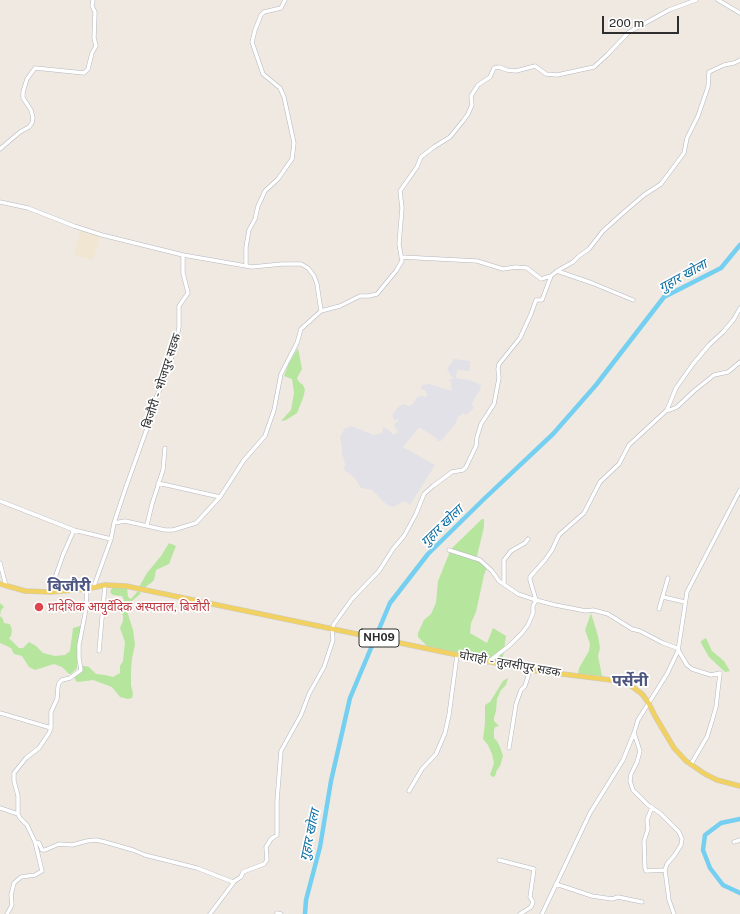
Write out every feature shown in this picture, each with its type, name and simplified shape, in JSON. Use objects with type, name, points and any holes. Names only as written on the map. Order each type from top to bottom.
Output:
[{"type":"main road","name":"NH09","points":[[0,584],[25,591],[50,592],[86,589],[94,586],[105,585],[126,586],[332,629]]},
{"type":"main road","name":"घोराही - तुलसीपुर सडक","points":[[332,629],[530,670],[619,680],[630,685],[642,694],[674,748],[691,764],[705,774],[718,780],[740,786]]},
{"type":"street","points":[[0,149],[20,132],[29,127],[32,123],[33,118],[31,110],[23,98],[23,92],[27,79],[35,68],[84,73],[88,69],[92,53],[96,46],[94,38],[93,0]]},
{"type":"street","points":[[246,266],[246,248],[249,230],[255,219],[258,206],[265,191],[278,179],[292,159],[294,143],[284,97],[280,88],[263,74],[252,42],[261,15],[264,12],[282,8],[285,0]]},
{"type":"street","points":[[114,523],[125,521],[165,530],[173,530],[196,523],[220,497],[244,460],[264,436],[274,410],[281,374],[297,343],[301,329],[321,311],[340,306],[360,296],[377,294],[396,271],[402,261],[399,244],[402,208],[400,191],[417,167],[421,158],[434,147],[450,137],[463,121],[472,105],[471,96],[478,85],[490,77],[494,68],[499,67],[516,71],[535,66],[546,74],[557,75],[594,67],[629,32],[669,10],[696,0]]},
{"type":"street","points":[[718,0],[740,13]]},
{"type":"street","points":[[402,256],[478,261],[503,269],[516,267],[527,268],[541,279],[551,276],[573,262],[589,249],[603,231],[623,213],[644,195],[662,184],[684,153],[687,138],[698,116],[708,86],[709,72],[740,60]]},
{"type":"street","points":[[0,202],[28,208],[102,235],[183,255],[252,267],[301,264],[308,268],[314,276],[317,284],[321,311]]},
{"type":"street","name":"बिजौरी - भोजपुर सडक","points":[[94,586],[111,540],[114,523],[150,420],[155,400],[163,383],[180,327],[179,306],[188,293],[183,273],[183,255]]},
{"type":"street","points":[[557,271],[634,300]]},
{"type":"street","points":[[210,914],[234,882],[242,877],[243,872],[261,866],[266,861],[266,847],[271,839],[277,835],[277,801],[281,751],[302,715],[309,694],[324,667],[333,640],[332,629],[352,599],[379,571],[404,536],[416,514],[424,494],[452,472],[463,470],[466,467],[476,446],[481,424],[494,404],[499,378],[499,364],[520,338],[536,300],[542,300],[551,276]]},
{"type":"street","points":[[488,662],[510,645],[528,625],[536,600],[530,577],[552,550],[559,535],[584,513],[600,482],[619,464],[629,445],[667,410],[676,388],[693,364],[734,319],[740,308]]},
{"type":"street","points":[[667,410],[677,407],[714,375],[728,372],[740,362]]},
{"type":"street","points":[[147,525],[163,470],[165,448]]},
{"type":"street","points":[[158,483],[220,497]]},
{"type":"street","points":[[542,914],[590,813],[623,760],[638,720],[667,674],[678,651],[687,592],[740,490]]},
{"type":"street","points":[[0,501],[74,530],[111,540]]},
{"type":"street","points":[[50,592],[63,555],[74,530]]},
{"type":"street","points":[[504,584],[504,560],[511,551],[525,543],[528,538]]},
{"type":"street","points":[[449,550],[480,560],[492,571],[499,581],[518,594],[536,600],[586,611],[593,610],[608,614],[632,629],[652,637],[663,644],[675,647],[682,654],[686,665],[711,675],[720,673],[716,708],[707,737],[691,764]]},
{"type":"street","points":[[0,563],[6,586]]},
{"type":"street","points":[[659,609],[668,578]]},
{"type":"street","points":[[99,651],[105,585]]},
{"type":"street","points":[[7,914],[12,905],[11,895],[14,883],[21,877],[35,875],[42,871],[35,842],[27,825],[18,814],[18,796],[14,781],[14,773],[26,758],[39,748],[51,728],[50,717],[57,699],[59,683],[62,680],[70,678],[80,670],[79,645],[86,609],[86,589]]},
{"type":"street","points":[[663,597],[685,602]]},
{"type":"street","points":[[409,791],[422,768],[436,754],[445,733],[457,655]]},
{"type":"street","points":[[508,748],[516,704],[521,690],[525,686],[530,670]]},
{"type":"street","points":[[0,713],[51,728]]},
{"type":"street","points":[[634,733],[640,751],[637,762],[631,774],[631,785],[636,794],[679,832],[682,839],[665,870],[669,900],[674,914]]},
{"type":"street","points":[[0,808],[18,814]]},
{"type":"street","points":[[652,808],[647,820],[648,829],[644,841],[644,868],[646,871],[665,870]]},
{"type":"street","points":[[35,842],[39,843],[42,850],[45,850],[59,844],[72,845],[96,840],[197,868],[234,882]]},
{"type":"street","points":[[734,842],[740,840]]},
{"type":"street","points":[[499,860],[534,869],[530,897],[533,902],[531,906],[520,914]]},
{"type":"street","points":[[556,884],[592,896],[612,899],[618,897],[642,902]]},
{"type":"shaded area","points":[[81,230],[100,236],[93,260],[74,255]]},
{"type":"shaded area","points":[[454,359],[470,361],[470,371],[457,370],[456,378],[470,380],[481,385],[480,390],[472,404],[474,408],[466,415],[463,413],[461,416],[459,415],[455,424],[441,441],[438,441],[435,437],[418,428],[403,447],[435,465],[410,505],[405,501],[393,507],[387,505],[372,490],[361,488],[355,478],[344,470],[345,464],[340,437],[345,428],[352,426],[373,435],[382,433],[383,428],[386,428],[394,435],[398,432],[394,424],[398,421],[398,418],[394,420],[392,415],[397,408],[404,404],[409,406],[413,404],[416,398],[420,396],[427,397],[425,390],[421,389],[422,385],[429,384],[452,391],[449,380],[454,378],[447,369]]},
{"type":"green space","points":[[298,348],[302,369],[297,378],[305,390],[297,413],[286,420],[281,421],[291,410],[294,393],[292,379],[284,376],[289,363]]},
{"type":"green space","points":[[482,519],[484,519],[484,527],[477,556],[478,559],[488,565],[484,575],[476,612],[471,623],[470,633],[487,643],[493,628],[506,636],[502,663],[427,646],[418,637],[418,633],[424,620],[431,614],[436,603],[438,581],[451,549]]},
{"type":"green space","points":[[169,543],[176,546],[169,564],[156,570],[154,580],[151,583],[144,588],[139,587],[147,573],[161,556]]},
{"type":"green space","points":[[112,588],[127,588],[128,597],[131,599],[138,591],[141,593],[130,603],[127,611],[133,630],[135,645],[131,671],[131,685],[133,694],[132,698],[128,699],[120,697],[112,687],[93,680],[78,682],[74,677],[81,672],[83,666],[89,667],[96,674],[113,677],[120,673],[125,642],[120,628],[123,621],[123,615],[118,611],[124,600],[122,596],[113,595],[110,592]]},
{"type":"green space","points":[[0,603],[4,607],[1,610],[0,616]]},
{"type":"green space","points":[[591,613],[598,636],[600,648],[598,656],[602,676],[578,674],[579,668],[589,651],[590,644],[585,630]]},
{"type":"green space","points":[[0,616],[4,623],[10,624],[12,630],[9,638],[19,648],[23,648],[29,642],[43,653],[55,656],[65,655],[70,651],[73,628],[80,626],[77,668],[69,674],[62,667],[54,664],[35,670],[29,667],[22,656],[14,654],[11,648],[0,643]]},
{"type":"green space","points":[[706,638],[712,651],[724,661],[730,671],[725,672],[709,657],[701,643],[701,641]]},
{"type":"green space","points":[[508,678],[506,685],[501,690],[497,699],[494,718],[494,721],[499,726],[495,727],[494,738],[500,747],[503,756],[500,766],[493,777],[490,775],[494,763],[492,754],[488,745],[483,739],[485,705],[490,702],[503,681]]},
{"type":"waterway","name":"गुहार खोला","points":[[305,914],[306,900],[320,847],[331,781],[350,698],[390,603],[428,554],[553,434],[596,385],[664,297],[721,268],[740,245]]},
{"type":"waterway","points":[[740,819],[721,823],[705,835],[703,850],[710,868],[723,885],[740,893]]},
{"type":"place","name":"प्रादेशिक आयुर्वेदिक अस्पताल, बिजौरी","points":[[39,607]]},
{"type":"district","name":"बिजौरी","points":[[69,586]]},
{"type":"district","name":"पर्सेनी","points":[[630,681]]}]
